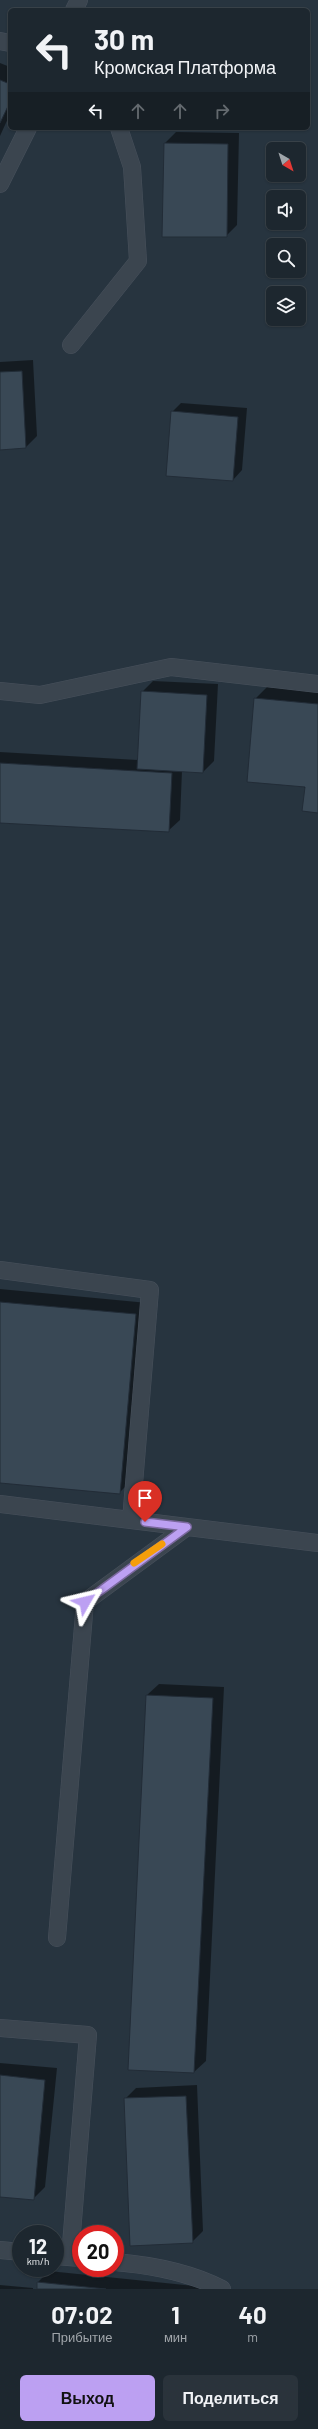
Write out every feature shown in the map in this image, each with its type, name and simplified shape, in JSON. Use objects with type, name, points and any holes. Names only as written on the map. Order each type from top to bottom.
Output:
[{"type":"lane","points":[[0,184],[27,130]]},
{"type":"lane","points":[[71,345],[138,261],[132,167],[120,130]]},
{"type":"lane","points":[[0,691],[40,695],[171,667],[318,684]]},
{"type":"lane","points":[[0,1270],[150,1290],[131,1520]]},
{"type":"lane","points":[[0,1504],[318,1543]]},
{"type":"lane","points":[[56,1938],[85,1602],[187,1527]]},
{"type":"lane","points":[[0,2028],[88,2034],[69,2257]]},
{"type":"lane","points":[[0,2250],[12,2251]]},
{"type":"lane","points":[[124,2263],[145,2264],[196,2278],[222,2289]]},
{"type":"building","points":[[0,80],[8,83],[8,106],[0,123]]},
{"type":"building","points":[[164,143],[228,144],[227,237],[162,237]]},
{"type":"building","points":[[22,371],[26,448],[0,450],[0,372]]},
{"type":"building","points":[[171,411],[238,417],[233,481],[166,476]]},
{"type":"building","points":[[141,691],[207,695],[203,773],[137,769]]},
{"type":"building","points":[[254,698],[318,704],[318,813],[302,811],[305,787],[247,782]]},
{"type":"building","points":[[0,763],[172,773],[169,832],[0,823]]},
{"type":"building","points":[[0,1302],[136,1314],[120,1494],[0,1483]]},
{"type":"building","points":[[146,1695],[213,1698],[194,2073],[128,2070]]},
{"type":"building","points":[[0,2075],[45,2080],[34,2200],[0,2197]]},
{"type":"building","points":[[186,2096],[193,2243],[130,2246],[124,2098]]},
{"type":"building","points":[[37,2282],[106,2289],[37,2289]]},
{"type":"slow traffic","points":[[134,1563],[162,1544]]},
{"type":"route","points":[[85,1602],[138,1561],[187,1527],[145,1522]]}]
